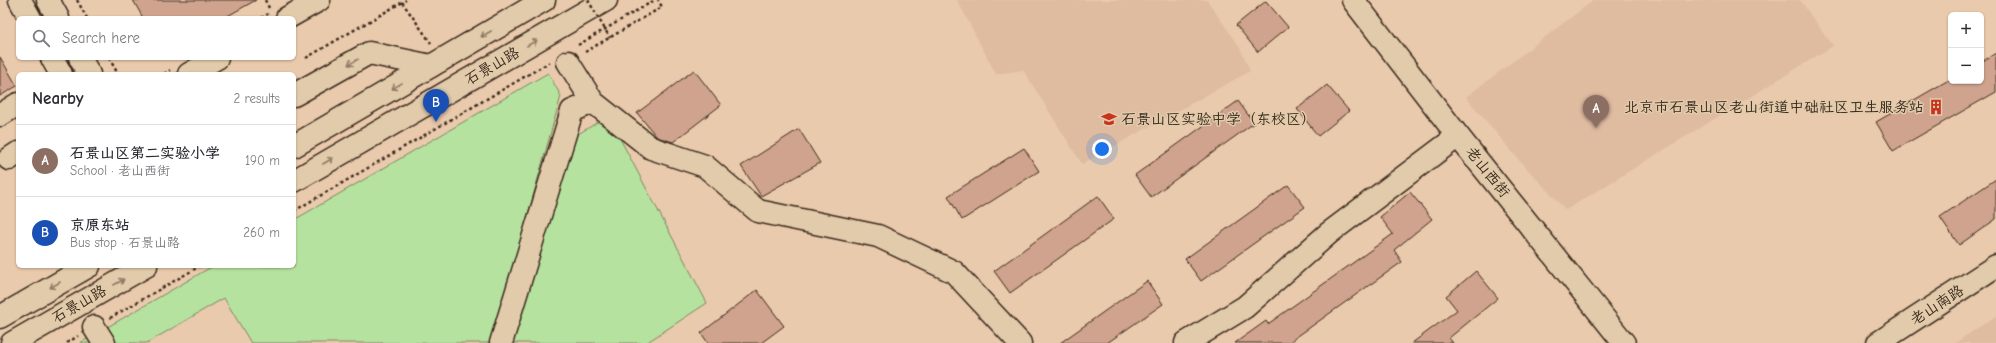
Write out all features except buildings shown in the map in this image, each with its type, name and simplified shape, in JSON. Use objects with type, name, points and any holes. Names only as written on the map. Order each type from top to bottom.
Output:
[{"type":"main road","points":[[20,0],[29,16]]},
{"type":"main road","points":[[48,0],[57,16]]},
{"type":"main road","points":[[291,16],[319,0]]},
{"type":"main road","name":"石景山路","points":[[296,145],[544,0]]},
{"type":"main road","name":"石景山路","points":[[296,179],[606,0]]},
{"type":"main road","name":"老山西街","points":[[1353,0],[1458,136],[1624,343]]},
{"type":"main road","points":[[296,94],[369,53],[431,66]]},
{"type":"main road","points":[[566,56],[592,102],[651,148],[705,166],[758,211],[878,236],[954,272],[1020,343]]},
{"type":"main road","points":[[53,60],[59,72]]},
{"type":"main road","points":[[81,60],[88,72]]},
{"type":"main road","points":[[192,72],[214,60]]},
{"type":"main road","points":[[501,343],[572,111],[592,102]]},
{"type":"main road","points":[[1186,343],[1245,307],[1329,233],[1458,136]]},
{"type":"main road","name":"老山南路","points":[[1878,343],[1996,266]]},
{"type":"main road","name":"石景山路","points":[[0,317],[86,268]]},
{"type":"main road","name":"石景山路","points":[[12,343],[143,268]]},
{"type":"path","points":[[77,0],[86,16]]},
{"type":"path","points":[[265,0],[272,12],[265,16]]},
{"type":"path","points":[[306,58],[406,0]]},
{"type":"path","points":[[588,0],[610,38]]},
{"type":"path","points":[[296,210],[566,56],[655,0]]},
{"type":"path","points":[[566,56],[610,38],[662,7],[658,0]]},
{"type":"path","points":[[110,60],[117,72]]},
{"type":"path","points":[[67,343],[99,335],[197,268]]},
{"type":"shaded area","name":"石景山区实验中学（东校区）","points":[[957,0],[1207,0],[1240,48],[1250,71],[1082,164],[1023,70],[996,74]]},
{"type":"shaded area","points":[[1594,0],[1800,0],[1833,46],[1566,210],[1518,159],[1466,97]]},
{"type":"shaded area","points":[[1996,316],[1996,343],[1955,343]]},
{"type":"green space","points":[[548,73],[561,96],[492,343],[251,343],[224,298],[147,343],[80,343],[210,268],[296,268],[296,219]]},
{"type":"green space","points":[[608,116],[707,303],[646,343],[508,343],[565,142]]},
{"type":"place","name":"北京市石景山区老山街道中础社区卫生服务站","points":[[1936,107]]},
{"type":"place","name":"石景山区实验中学（东校区）","points":[[1109,119]]},
{"type":"place","name":"京原东站","points":[[436,122]]},
{"type":"place","name":"石景山区第二实验小学","points":[[1596,128]]}]
